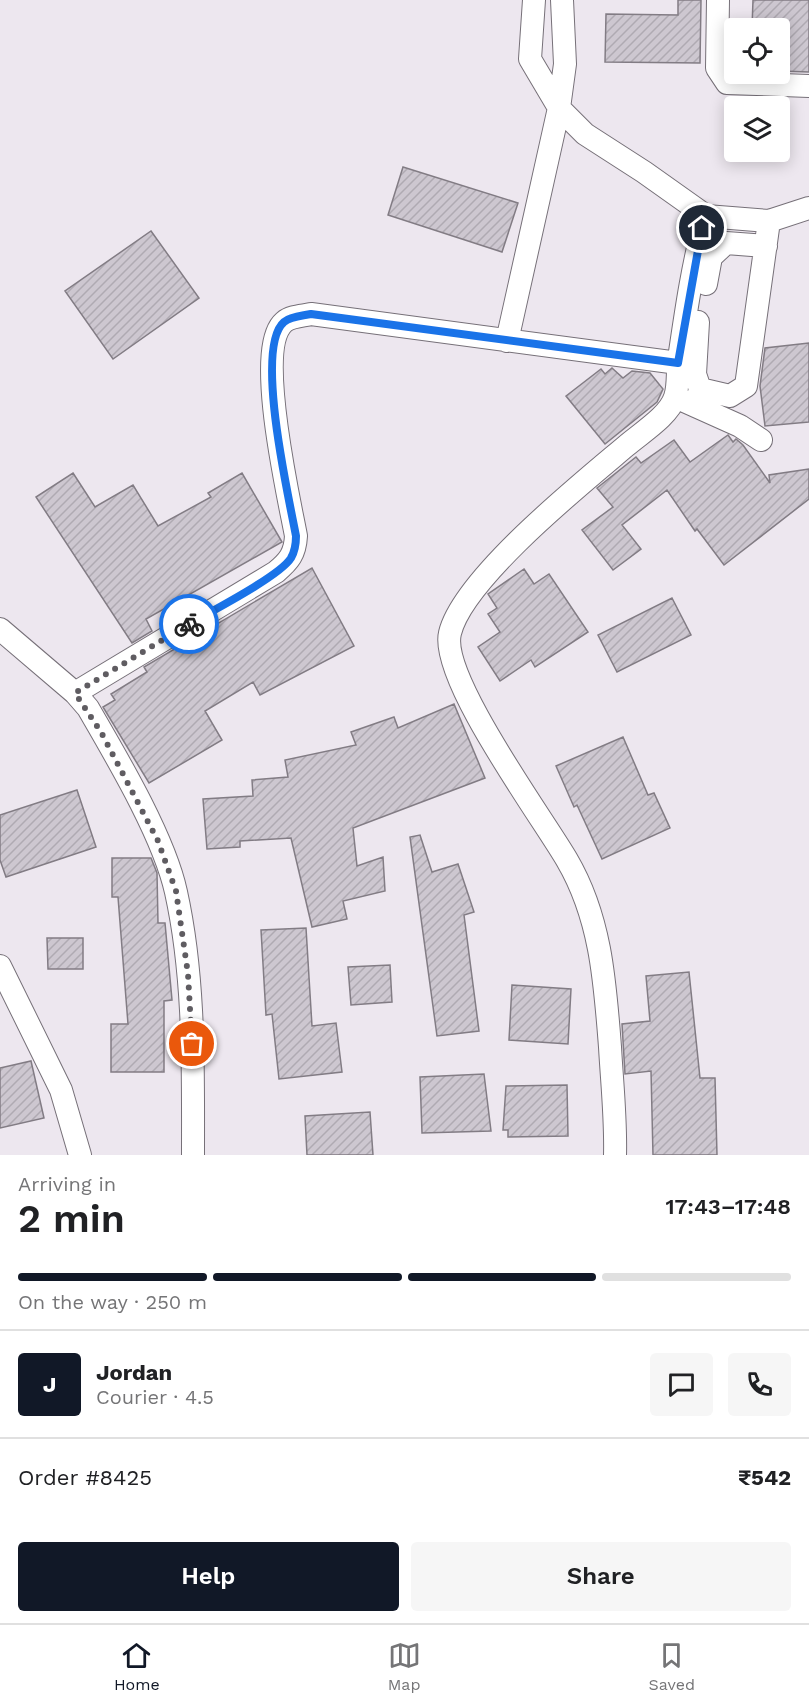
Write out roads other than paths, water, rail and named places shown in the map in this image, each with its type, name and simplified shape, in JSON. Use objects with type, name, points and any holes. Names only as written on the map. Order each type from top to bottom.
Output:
[{"type":"street","points":[[534,0],[530,59],[559,108],[585,135],[644,172],[706,216],[770,221],[809,208]]},
{"type":"street","points":[[507,341],[559,108],[565,64],[562,0]]},
{"type":"street","points":[[718,0],[717,69],[727,83],[809,86]]},
{"type":"street","points":[[706,216],[678,363],[690,397],[761,440]]},
{"type":"street","points":[[615,1155],[616,1120],[607,988],[593,915],[568,860],[528,802],[470,701],[450,654],[450,634],[460,607],[484,576],[588,478],[664,412],[690,397],[730,396],[746,386],[770,221]]},
{"type":"street","points":[[690,397],[699,306],[711,257],[726,243],[766,246]]},
{"type":"street","points":[[75,693],[256,584],[290,560],[296,548],[296,536],[277,447],[273,397],[277,331],[284,322],[311,314],[678,363]]},
{"type":"street","points":[[0,629],[75,693],[101,732],[158,841],[176,891],[188,974],[193,1155]]},
{"type":"street","points":[[0,966],[61,1090],[80,1155]]}]
